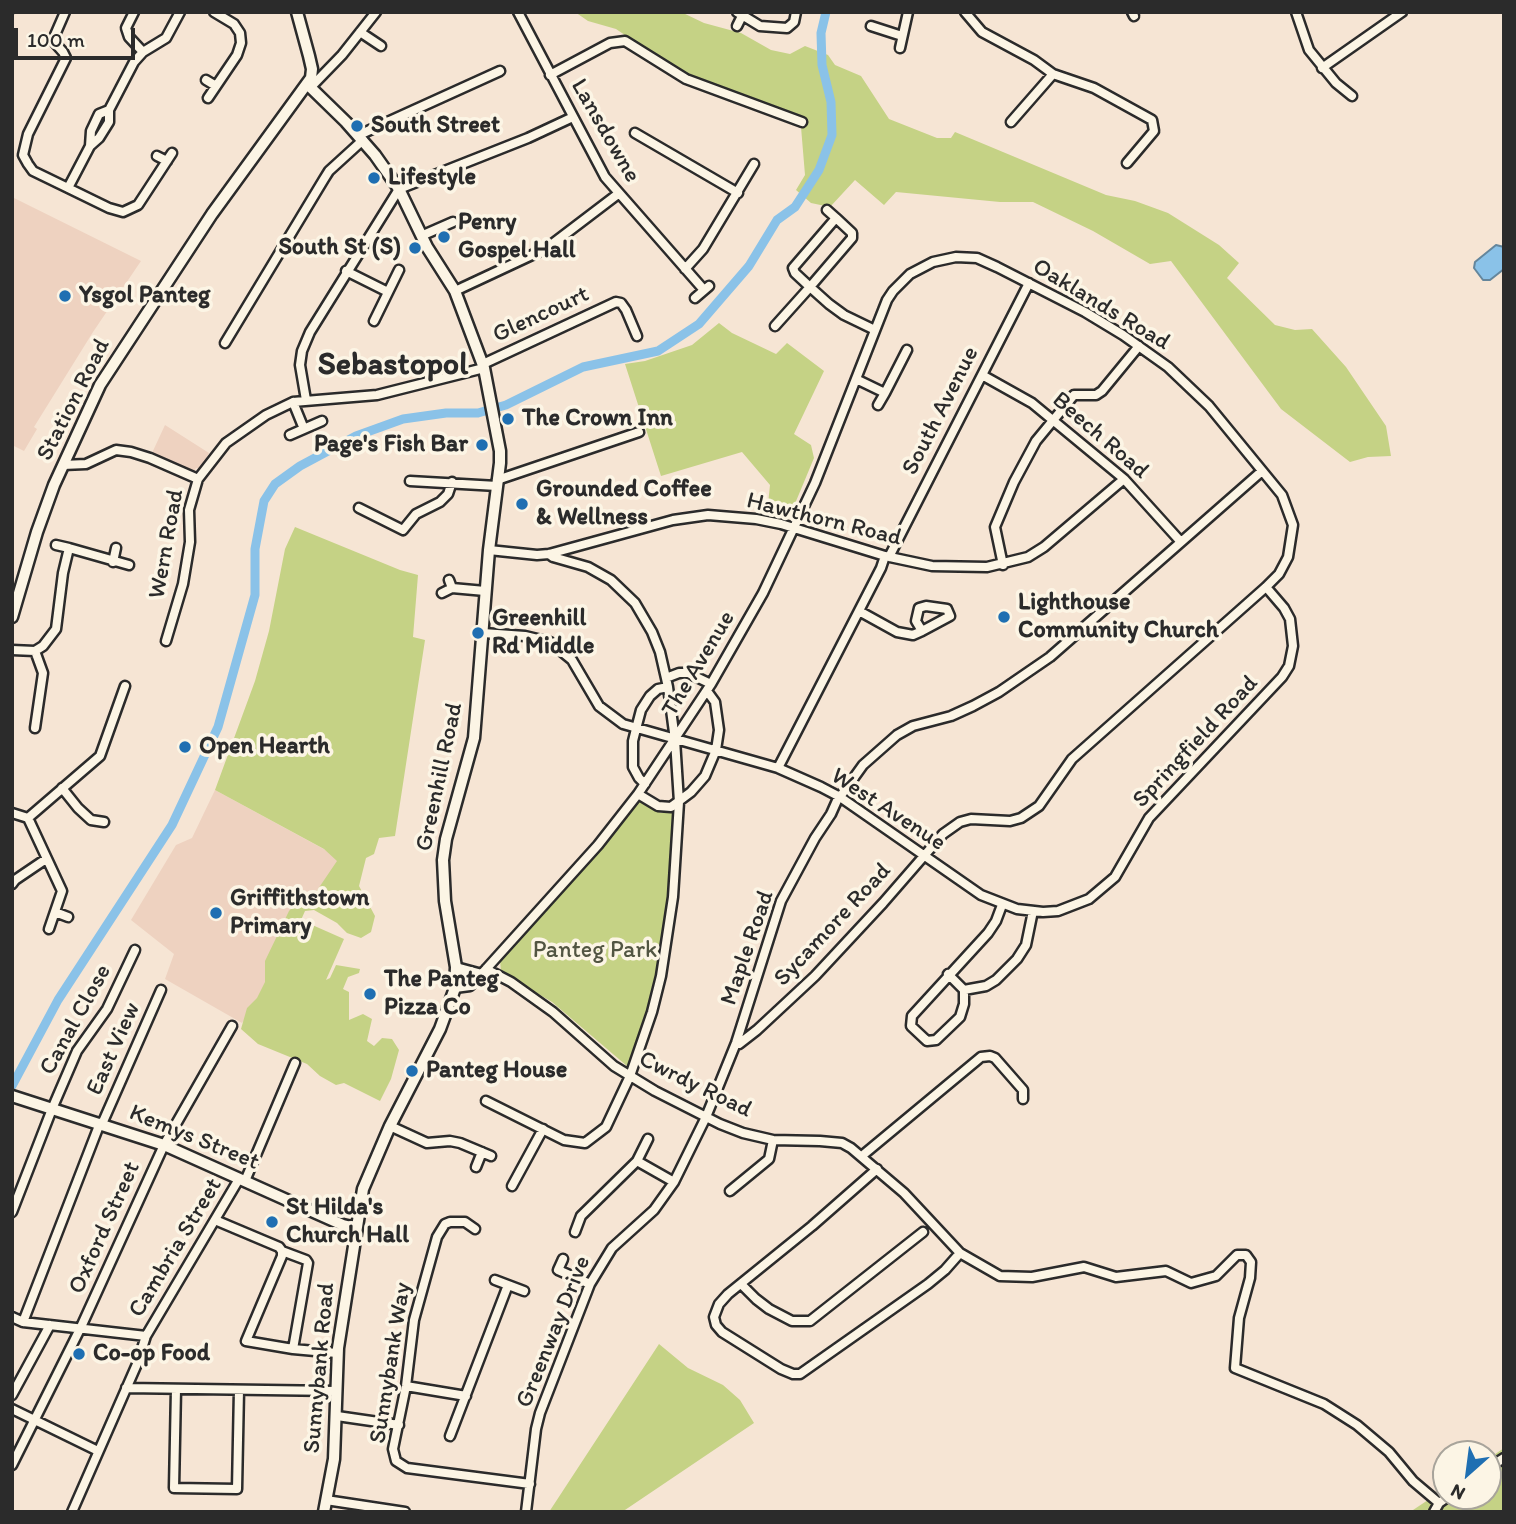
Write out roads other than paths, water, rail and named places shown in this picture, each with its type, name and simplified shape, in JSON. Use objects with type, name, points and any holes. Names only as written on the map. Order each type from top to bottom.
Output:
[{"type":"street","points":[[65,12],[55,36],[55,43],[66,58],[28,135],[23,155],[33,171],[109,208],[123,212],[131,209],[144,196],[169,157],[157,156]]},
{"type":"street","points":[[134,12],[126,29],[129,37],[143,52]]},
{"type":"street","points":[[68,188],[90,146],[91,131],[99,114],[109,110],[134,62],[143,52],[166,38],[180,12]]},
{"type":"street","points":[[208,98],[237,55],[241,43],[240,33],[234,24],[214,12]]},
{"type":"street","points":[[297,12],[312,69],[309,85]]},
{"type":"street","points":[[309,85],[342,55],[376,12]]},
{"type":"street","name":"Lansdowne","points":[[518,12],[598,166],[618,194],[685,269],[706,288],[695,298]]},
{"type":"street","points":[[737,26],[739,14],[760,26],[787,27],[794,22],[796,12]]},
{"type":"street","points":[[900,48],[908,12]]},
{"type":"street","points":[[965,12],[982,32],[1034,61],[1053,75],[1094,88],[1153,120],[1154,131],[1127,163]]},
{"type":"street","points":[[1296,12],[1306,44],[1322,68],[1352,96]]},
{"type":"street","points":[[1322,68],[1402,12]]},
{"type":"street","points":[[871,26],[902,36]]},
{"type":"street","points":[[360,32],[381,46]]},
{"type":"street","points":[[550,75],[610,43],[625,41],[686,79],[798,120],[789,131]]},
{"type":"street","points":[[225,343],[328,173],[361,138],[500,71]]},
{"type":"street","points":[[1011,122],[1053,75]]},
{"type":"street","points":[[205,80],[216,86]]},
{"type":"street","points":[[309,85],[361,138],[399,189],[421,236],[454,291],[483,366],[500,451],[497,483]]},
{"type":"street","name":"Station Road","points":[[12,617],[37,532],[84,416],[121,352],[212,214],[309,85]]},
{"type":"street","points":[[306,400],[300,365],[302,351],[310,332],[399,189],[528,138],[573,117]]},
{"type":"street","points":[[635,133],[738,193]]},
{"type":"street","points":[[685,269],[703,249],[754,164]]},
{"type":"street","points":[[454,291],[547,248],[618,194]]},
{"type":"street","points":[[775,326],[852,238],[852,233],[827,210]]},
{"type":"street","points":[[836,218],[793,268],[810,287],[844,315],[875,330]]},
{"type":"street","points":[[421,236],[453,222]]},
{"type":"street","name":"Oaklands Road","points":[[887,300],[910,274],[933,262],[956,257],[977,258],[1105,324],[1168,367],[1209,406],[1282,495],[1293,525],[1288,557],[1279,574],[1266,587]]},
{"type":"street","points":[[374,321],[399,270]]},
{"type":"street","points":[[346,271],[388,292]]},
{"type":"street","name":"South Avenue","points":[[778,768],[1029,283]]},
{"type":"street","name":"The Avenue","points":[[455,988],[470,986],[598,845],[638,794],[709,688],[762,593],[815,484],[887,300]]},
{"type":"street","name":"Glencourt","points":[[483,366],[616,302],[621,303],[626,310],[636,337]]},
{"type":"street","points":[[1003,565],[996,536],[998,517],[1035,440],[1074,395],[1096,395],[1102,391],[1139,346]]},
{"type":"street","points":[[878,405],[907,350]]},
{"type":"street","name":"Wern Road","points":[[166,641],[183,584],[190,542],[189,510],[198,479],[226,443],[266,415],[293,402],[377,395],[483,366]]},
{"type":"street","name":"Beech Road","points":[[982,375],[1011,389],[1052,419],[1124,479],[1181,542]]},
{"type":"street","points":[[856,379],[885,393]]},
{"type":"street","points":[[293,402],[304,429]]},
{"type":"street","points":[[290,435],[321,421]]},
{"type":"street","points":[[410,481],[497,483],[639,432]]},
{"type":"street","points":[[63,465],[86,464],[116,450],[150,458],[198,479]]},
{"type":"street","name":"Maple Road","points":[[706,1117],[736,1043],[782,901],[839,797],[863,765],[897,735],[913,726],[951,716],[999,692],[1050,657],[1262,471]]},
{"type":"street","name":"Hawthorn Road","points":[[489,551],[549,554],[673,520],[708,515],[756,519],[932,566],[987,568],[1028,557],[1044,547],[1124,479]]},
{"type":"street","points":[[359,508],[403,530],[416,514],[440,502],[448,494],[452,482]]},
{"type":"street","name":"Greenhill Road","points":[[356,1228],[363,1189],[390,1126],[440,1028],[455,988],[456,967],[445,901],[443,860],[446,839],[474,738],[485,592],[497,483]]},
{"type":"street","points":[[56,545],[129,565]]},
{"type":"street","points":[[12,650],[35,651],[50,639],[59,621],[63,573],[69,548]]},
{"type":"street","points":[[113,562],[116,548]]},
{"type":"street","points":[[486,1101],[576,1143],[585,1143],[606,1127],[630,1076],[652,1012],[666,949],[673,897],[678,802],[675,740],[660,652],[635,603],[601,573],[549,554]]},
{"type":"street","points":[[442,593],[451,584],[485,592]]},
{"type":"street","name":"Sycamore Road","points":[[736,1043],[739,1044],[757,1030],[814,976],[883,903],[934,842],[960,822],[971,819],[1010,821],[1029,814],[1044,802],[1062,772],[1080,751],[1266,587]]},
{"type":"street","name":"Springfield Road","points":[[1033,911],[1058,911],[1089,900],[1103,889],[1124,864],[1141,829],[1154,813],[1282,677],[1291,658],[1291,626],[1284,608],[1266,587]]},
{"type":"street","points":[[859,611],[897,632],[913,635],[922,631],[950,616],[947,609],[926,606],[919,608],[916,621],[922,631]]},
{"type":"street","name":"West Avenue","points":[[483,633],[525,636],[550,642],[572,660],[599,706],[615,719],[636,729],[778,768],[839,797],[971,889],[1002,905],[1033,911]]},
{"type":"street","points":[[35,651],[43,673],[35,728]]},
{"type":"street","points":[[638,794],[657,806],[671,807],[705,776],[716,750],[719,718],[715,702],[709,688],[688,673],[679,673],[658,689],[641,710],[633,741],[633,767],[645,784]]},
{"type":"street","points":[[28,818],[100,756],[124,687]]},
{"type":"street","points":[[62,788],[89,824],[104,822]]},
{"type":"street","points":[[12,813],[28,818],[62,891],[49,929]]},
{"type":"street","points":[[12,884],[46,859]]},
{"type":"street","points":[[948,974],[964,990],[960,1017],[936,1040],[927,1041],[911,1026],[910,1020],[948,974],[988,933],[996,922],[1002,905]]},
{"type":"street","points":[[964,990],[986,986],[1017,959],[1026,945],[1033,911]]},
{"type":"street","points":[[55,912],[68,916]]},
{"type":"street","name":"Canal Close","points":[[12,1212],[77,1051],[107,1009],[135,950]]},
{"type":"street","name":"Cwrdy Road","points":[[456,967],[484,971],[511,982],[553,1012],[604,1058],[630,1076],[706,1117],[743,1133],[773,1139],[842,1143],[863,1155],[904,1193],[960,1253],[1000,1276],[1017,1279],[1084,1267],[1116,1277],[1166,1271],[1191,1283],[1216,1276],[1237,1255],[1246,1255],[1251,1262],[1250,1278],[1239,1318],[1236,1368],[1324,1404],[1357,1425],[1389,1452],[1413,1481],[1432,1497]]},
{"type":"street","name":"East View","points":[[23,1322],[101,1123],[162,990]]},
{"type":"street","name":"Oxford Street","points":[[12,1465],[81,1327],[164,1145],[232,1026]]},
{"type":"street","points":[[863,1155],[981,1057],[995,1058],[1023,1090],[1023,1099]]},
{"type":"street","name":"Cambria Street","points":[[72,1512],[137,1364],[146,1336],[242,1180],[295,1063]]},
{"type":"street","name":"Kemys Street","points":[[14,1096],[164,1145],[343,1225],[356,1228]]},
{"type":"street","name":"Greenway Drive","points":[[526,1512],[540,1413],[590,1284],[612,1248],[654,1210],[674,1182],[706,1117]]},
{"type":"street","points":[[390,1126],[427,1143],[450,1141],[487,1154],[476,1167]]},
{"type":"street","points":[[512,1186],[543,1129]]},
{"type":"street","points":[[575,1232],[578,1214],[637,1161],[648,1139]]},
{"type":"street","points":[[730,1191],[769,1159],[773,1139]]},
{"type":"street","points":[[637,1161],[674,1182]]},
{"type":"street","points":[[877,1169],[719,1304],[714,1317],[722,1332],[782,1369],[800,1374],[908,1298],[945,1270],[960,1253]]},
{"type":"street","points":[[215,1220],[279,1247],[282,1251],[306,1259],[309,1263],[293,1349]]},
{"type":"street","name":"Sunnybank Way","points":[[475,1229],[465,1222],[450,1222],[445,1224],[437,1237],[414,1320],[406,1385],[393,1449],[396,1461],[407,1468],[530,1484]]},
{"type":"street","name":"Sunnybank Road","points":[[324,1512],[334,1459],[337,1353],[356,1228]]},
{"type":"street","points":[[741,1284],[769,1309],[792,1321],[810,1321],[923,1233]]},
{"type":"street","points":[[282,1251],[246,1340],[293,1349],[337,1353]]},
{"type":"street","points":[[563,1259],[558,1270],[590,1284]]},
{"type":"street","points":[[495,1280],[524,1290]]},
{"type":"street","points":[[450,1436],[508,1285]]},
{"type":"street","points":[[12,1317],[23,1322],[146,1336]]},
{"type":"street","points":[[12,1395],[50,1325]]},
{"type":"street","points":[[406,1385],[466,1396]]},
{"type":"street","points":[[126,1388],[336,1391]]},
{"type":"street","points":[[176,1389],[174,1488],[237,1489],[239,1390]]},
{"type":"street","points":[[12,1409],[98,1451]]},
{"type":"street","points":[[337,1416],[399,1425]]},
{"type":"street","points":[[326,1500],[405,1512]]},
{"type":"water","points":[[1496,245],[1504,247],[1504,269],[1490,280],[1483,280],[1474,268],[1475,262]]},
{"type":"waterway","points":[[12,1086],[58,1000],[172,825],[218,727],[255,595],[255,549],[264,501],[275,484],[300,466],[356,436],[403,419],[446,413],[478,413],[506,405],[583,367],[658,351],[699,324],[749,266],[777,220],[795,207],[819,170],[832,135],[831,102],[822,65],[821,33],[826,12]]},
{"type":"place","name":"South Street","points":[[357,126]]},
{"type":"place","name":"Lifestyle","points":[[374,178]]},
{"type":"place","name":"Penry Gospel Hall","points":[[444,237]]},
{"type":"place","name":"South St (S)","points":[[415,248]]},
{"type":"place","name":"Ysgol Panteg","points":[[65,296]]},
{"type":"place","name":"The Crown Inn","points":[[508,419]]},
{"type":"place","name":"Page's Fish Bar","points":[[482,445]]},
{"type":"place","name":"Grounded Coffee & Wellness","points":[[522,504]]},
{"type":"place","name":"Lighthouse Community Church","points":[[1004,617]]},
{"type":"place","name":"Greenhill Rd Middle","points":[[478,633]]},
{"type":"place","name":"Open Hearth","points":[[185,747]]},
{"type":"place","name":"Griffithstown Primary","points":[[216,913]]},
{"type":"place","name":"The Panteg Pizza Co","points":[[370,994]]},
{"type":"place","name":"Panteg House","points":[[412,1071]]},
{"type":"place","name":"St Hilda's Church Hall","points":[[272,1222]]},
{"type":"place","name":"Co-op Food","points":[[79,1354]]},
{"type":"district","name":"Sebastopol","points":[[393,366]]},
{"type":"park label","name":"Panteg Park","points":[[595,951]]}]
